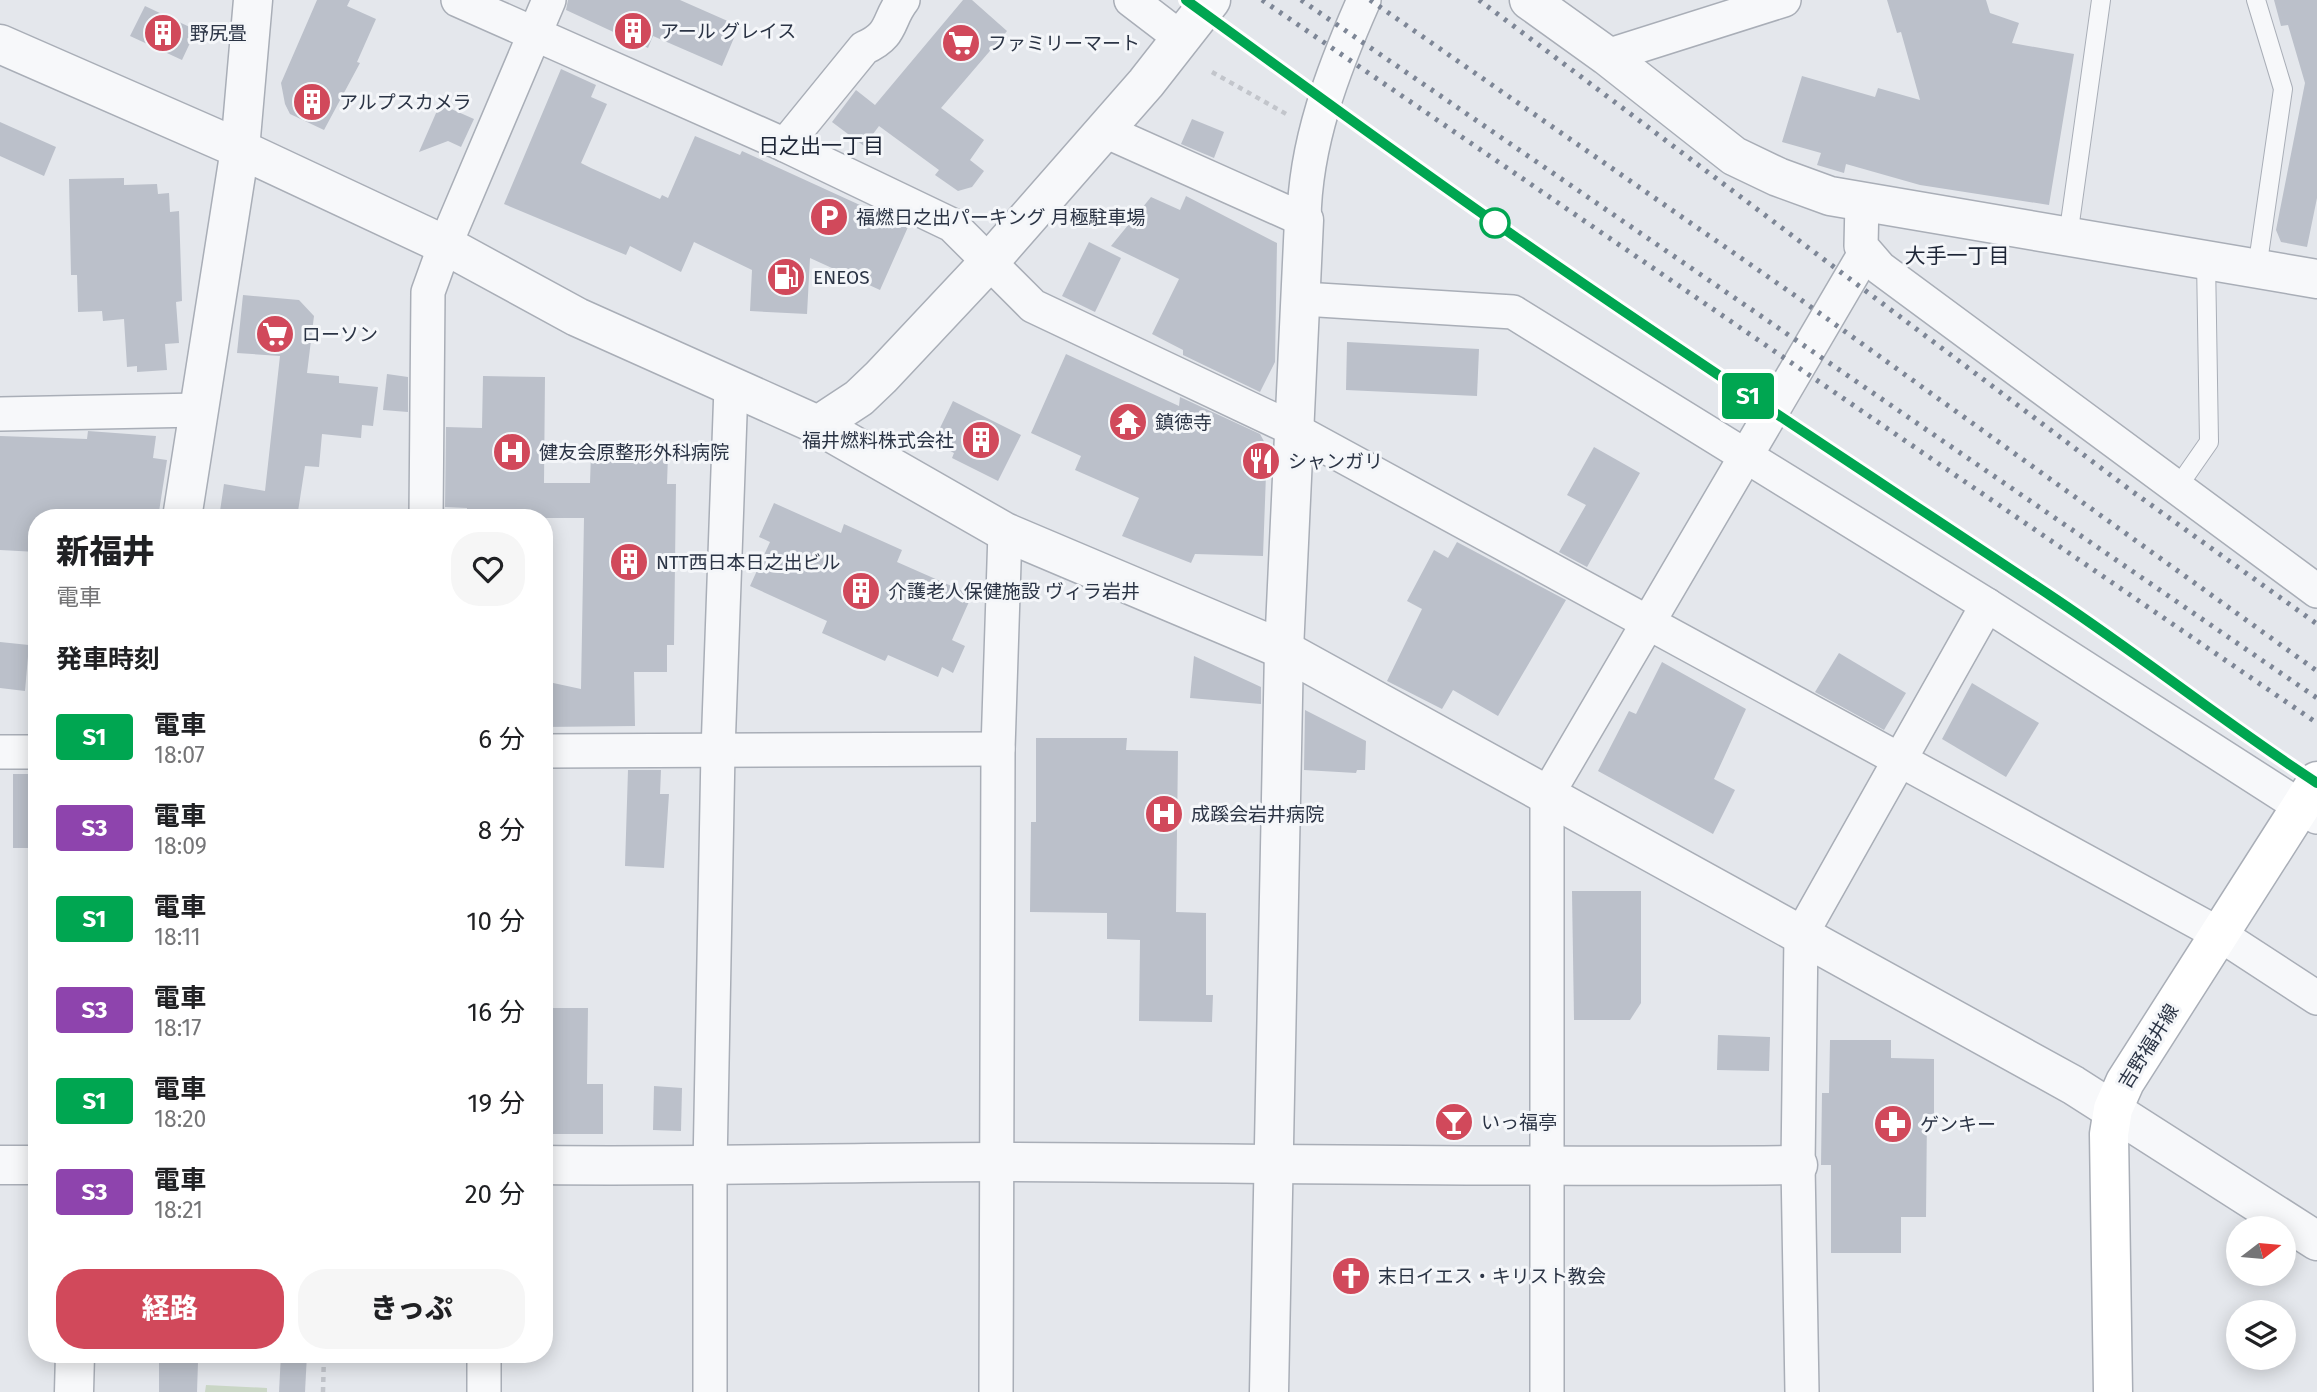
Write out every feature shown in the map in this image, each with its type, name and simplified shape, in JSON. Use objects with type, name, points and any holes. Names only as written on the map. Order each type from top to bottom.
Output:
[{"type":"main road","name":"吉野福井線","points":[[2113,1392],[2109,1134],[2113,1109],[2125,1082],[2219,934],[2311,802]]},
{"type":"street","points":[[184,509],[240,149],[253,0]]},
{"type":"street","points":[[458,0],[785,145],[952,225],[1033,306],[1293,429],[1898,762],[2219,934],[2317,998]]},
{"type":"street","points":[[426,509],[428,292],[445,245],[549,0]]},
{"type":"street","points":[[785,145],[864,48],[878,41],[895,19],[897,8],[903,0]]},
{"type":"street","points":[[1131,0],[1182,39]]},
{"type":"street","points":[[818,425],[859,398],[990,261],[1182,39],[1211,0]]},
{"type":"street","points":[[1269,1392],[1284,650],[1293,429],[1303,299],[1306,186],[1316,131],[1343,48],[1364,0]]},
{"type":"street","points":[[1529,0],[1607,56],[1734,156],[1778,177],[1830,196],[2317,279]]},
{"type":"street","points":[[1607,56],[1783,0]]},
{"type":"street","points":[[0,44],[240,149],[445,245],[577,317],[818,425],[1005,532],[1284,650],[2113,1109],[2317,1241]]},
{"type":"street","points":[[1103,130],[1304,220]]},
{"type":"street","points":[[1862,201],[1860,236],[1865,253],[1880,268],[2317,591]]},
{"type":"street","points":[[1547,1392],[1547,794],[1865,253]]},
{"type":"street","points":[[1303,299],[1513,312],[1745,458],[2311,802]]},
{"type":"street","points":[[710,1392],[710,1167],[718,751],[731,387]]},
{"type":"street","points":[[0,414],[200,410]]},
{"type":"street","points":[[996,1392],[998,749],[1005,532]]},
{"type":"street","points":[[1802,1392],[1798,1164],[1801,934],[1987,605]]},
{"type":"street","points":[[553,751],[998,749]]},
{"type":"street","points":[[0,752],[28,752]]},
{"type":"street","points":[[553,1165],[710,1167],[997,1162],[1547,1168],[1798,1164]]},
{"type":"street","points":[[0,1165],[28,1165]]},
{"type":"street","points":[[74,1392],[75,1363]]},
{"type":"street","points":[[484,1363],[484,1392]]},
{"type":"lane","points":[[2068,237],[2101,0]]},
{"type":"lane","points":[[2256,0],[2283,89],[2257,269]]},
{"type":"lane","points":[[2177,488],[2210,442],[2206,260]]},
{"type":"path","points":[[1212,72],[1316,131]]},
{"type":"path","points":[[323,1392],[324,1363]]},
{"type":"green space","points":[[206,1385],[267,1388],[267,1392],[205,1392]]},
{"type":"building","points":[[317,0],[350,0],[347,6],[376,19],[357,62],[360,63],[324,130],[290,114],[281,83]]},
{"type":"building","points":[[568,0],[680,0],[739,26],[722,66],[653,36],[648,48],[566,10]]},
{"type":"building","points":[[963,0],[972,0],[1007,31],[941,108],[984,140],[970,160],[984,171],[972,187],[958,191],[935,175],[939,170],[879,126],[864,146],[832,122],[856,90],[875,105]]},
{"type":"building","points":[[1887,0],[1986,0],[1990,13],[2019,23],[2012,43],[2074,54],[2049,205],[1920,185],[1846,164],[1844,173],[1817,165],[1821,153],[1782,142],[1802,76],[1875,97],[1878,88],[1920,100],[1901,32],[1897,33]]},
{"type":"building","points":[[2274,0],[2317,0],[2317,198],[2307,247],[2281,242],[2276,230],[2305,83],[2288,25],[2281,26]]},
{"type":"building","name":"野尻畳","points":[[145,6],[196,30],[182,60],[130,36]]},
{"type":"building","points":[[561,69],[596,85],[591,97],[607,104],[581,163],[591,168],[660,199],[662,195],[668,198],[695,136],[740,155],[742,151],[908,227],[880,290],[810,258],[807,314],[750,311],[752,270],[694,242],[681,272],[630,246],[626,255],[504,204]]},
{"type":"building","points":[[440,104],[474,119],[461,147],[448,141],[419,152]]},
{"type":"building","points":[[1192,119],[1224,132],[1214,158],[1181,144]]},
{"type":"building","points":[[0,122],[56,147],[44,176],[0,156]]},
{"type":"building","points":[[124,178],[124,185],[157,184],[158,194],[169,193],[170,212],[179,211],[182,301],[176,302],[179,343],[165,344],[167,370],[137,372],[137,366],[127,367],[124,319],[103,321],[102,311],[78,312],[77,275],[71,275],[69,179]]},
{"type":"building","points":[[1186,196],[1277,243],[1275,362],[1260,392],[1183,355],[1183,350],[1152,334],[1179,279],[1111,246],[1151,197],[1180,210]]},
{"type":"building","points":[[1089,242],[1121,258],[1095,312],[1062,296]]},
{"type":"building","points":[[243,295],[299,300],[314,316],[307,373],[339,376],[339,383],[378,387],[373,426],[362,425],[361,438],[322,434],[319,467],[305,466],[298,509],[220,509],[224,484],[265,491],[280,356],[237,353]]},
{"type":"building","points":[[1347,342],[1479,349],[1477,396],[1346,390]]},
{"type":"building","points":[[1066,354],[1179,406],[1180,397],[1260,434],[1267,447],[1263,556],[1195,554],[1191,563],[1122,536],[1139,498],[1075,470],[1081,456],[1031,433]]},
{"type":"building","points":[[387,374],[408,377],[408,412],[383,410]]},
{"type":"building","points":[[483,376],[545,377],[544,483],[590,483],[591,453],[668,455],[667,484],[676,484],[674,645],[667,645],[667,672],[634,672],[635,726],[553,727],[553,683],[581,689],[584,518],[553,518],[553,509],[445,507],[446,427],[482,428]]},
{"type":"building","name":"福井燃料株式会社","points":[[953,401],[1021,435],[998,481],[952,458],[954,453],[941,446],[947,434],[939,430]]},
{"type":"building","points":[[88,431],[156,436],[153,458],[167,460],[159,509],[28,509],[28,552],[0,550],[0,436],[87,439]]},
{"type":"building","points":[[1594,447],[1640,473],[1587,567],[1559,552],[1586,505],[1567,495]]},
{"type":"building","name":"介護老人保健施設 ヴィラ岩井","points":[[774,503],[841,533],[844,524],[902,550],[897,562],[972,595],[952,640],[965,646],[953,673],[942,667],[938,677],[888,655],[885,661],[822,633],[827,621],[750,586],[770,542],[759,537]]},
{"type":"building","points":[[1457,542],[1566,600],[1498,716],[1453,690],[1442,709],[1387,681],[1422,609],[1407,601],[1434,550],[1448,558]]},
{"type":"building","points":[[0,642],[28,645],[25,691],[0,688]]},
{"type":"building","points":[[1839,653],[1906,693],[1884,730],[1815,692]]},
{"type":"building","points":[[1194,656],[1261,687],[1261,704],[1190,698]]},
{"type":"building","points":[[1662,662],[1746,709],[1714,779],[1735,790],[1713,834],[1598,771],[1629,711],[1636,714]]},
{"type":"building","points":[[1972,683],[2039,723],[2006,777],[1942,739]]},
{"type":"building","points":[[1305,710],[1366,741],[1365,770],[1357,770],[1356,773],[1304,770]]},
{"type":"building","points":[[1036,738],[1127,738],[1126,750],[1178,751],[1176,912],[1206,913],[1206,995],[1213,995],[1212,1022],[1139,1021],[1140,940],[1107,939],[1107,913],[1030,912],[1031,822],[1036,822]]},
{"type":"building","points":[[628,770],[661,770],[660,794],[669,794],[664,868],[625,866]]},
{"type":"building","points":[[13,774],[28,774],[28,848],[13,848]]},
{"type":"building","points":[[1572,891],[1641,891],[1641,1003],[1630,1020],[1574,1020]]},
{"type":"building","points":[[553,1008],[588,1008],[587,1084],[603,1084],[603,1134],[553,1134]]},
{"type":"building","points":[[1718,1035],[1770,1037],[1769,1071],[1717,1070]]},
{"type":"building","points":[[1830,1040],[1891,1040],[1891,1058],[1934,1059],[1934,1114],[1927,1114],[1926,1217],[1901,1217],[1901,1253],[1831,1253],[1831,1165],[1821,1165],[1822,1093],[1829,1093]]},
{"type":"building","points":[[654,1086],[682,1088],[681,1131],[653,1130]]},
{"type":"building","points":[[159,1363],[198,1363],[197,1392],[159,1392]]},
{"type":"building","points":[[281,1363],[307,1363],[305,1392],[279,1392]]},
{"type":"railway","points":[[1185,0],[1517,238],[2057,600],[2317,783]]},
{"type":"railway","points":[[1262,0],[2317,723]]},
{"type":"railway","points":[[1301,0],[2317,698]]},
{"type":"railway","points":[[1370,0],[1797,297],[2317,671]]},
{"type":"railway","points":[[1479,0],[2133,492],[2317,624]]},
{"type":"train","name":"S1","points":[[1186,0],[1519,240],[1832,453],[2059,601],[2165,675],[2247,738],[2317,783]]},
{"type":"place","name":"アール グレイス","points":[[633,31]]},
{"type":"place","name":"野尻畳","points":[[163,33]]},
{"type":"place","name":"ファミリーマート","points":[[961,43]]},
{"type":"place","name":"アルプスカメラ","points":[[312,102]]},
{"type":"place","name":"福燃日之出パーキング 月極駐車場","points":[[829,217]]},
{"type":"place","name":"ENEOS","points":[[786,277]]},
{"type":"place","name":"ローソン","points":[[275,334]]},
{"type":"place","name":"鎮徳寺","points":[[1128,422]]},
{"type":"place","name":"福井燃料株式会社","points":[[981,440]]},
{"type":"place","name":"健友会原整形外科病院","points":[[512,452]]},
{"type":"place","name":"シャンガリ","points":[[1261,461]]},
{"type":"place","name":"NTT西日本日之出ビル","points":[[629,562]]},
{"type":"place","name":"介護老人保健施設 ヴィラ岩井","points":[[861,591]]},
{"type":"place","name":"成蹊会岩井病院","points":[[1164,814]]},
{"type":"place","name":"いっ福亭","points":[[1454,1122]]},
{"type":"place","name":"ゲンキー","points":[[1893,1124]]},
{"type":"place","name":"末日イエス・キリスト教会","points":[[1351,1276]]},
{"type":"district","name":"日之出一丁目","points":[[821,146]]},
{"type":"district","name":"大手一丁目","points":[[1957,256]]}]
